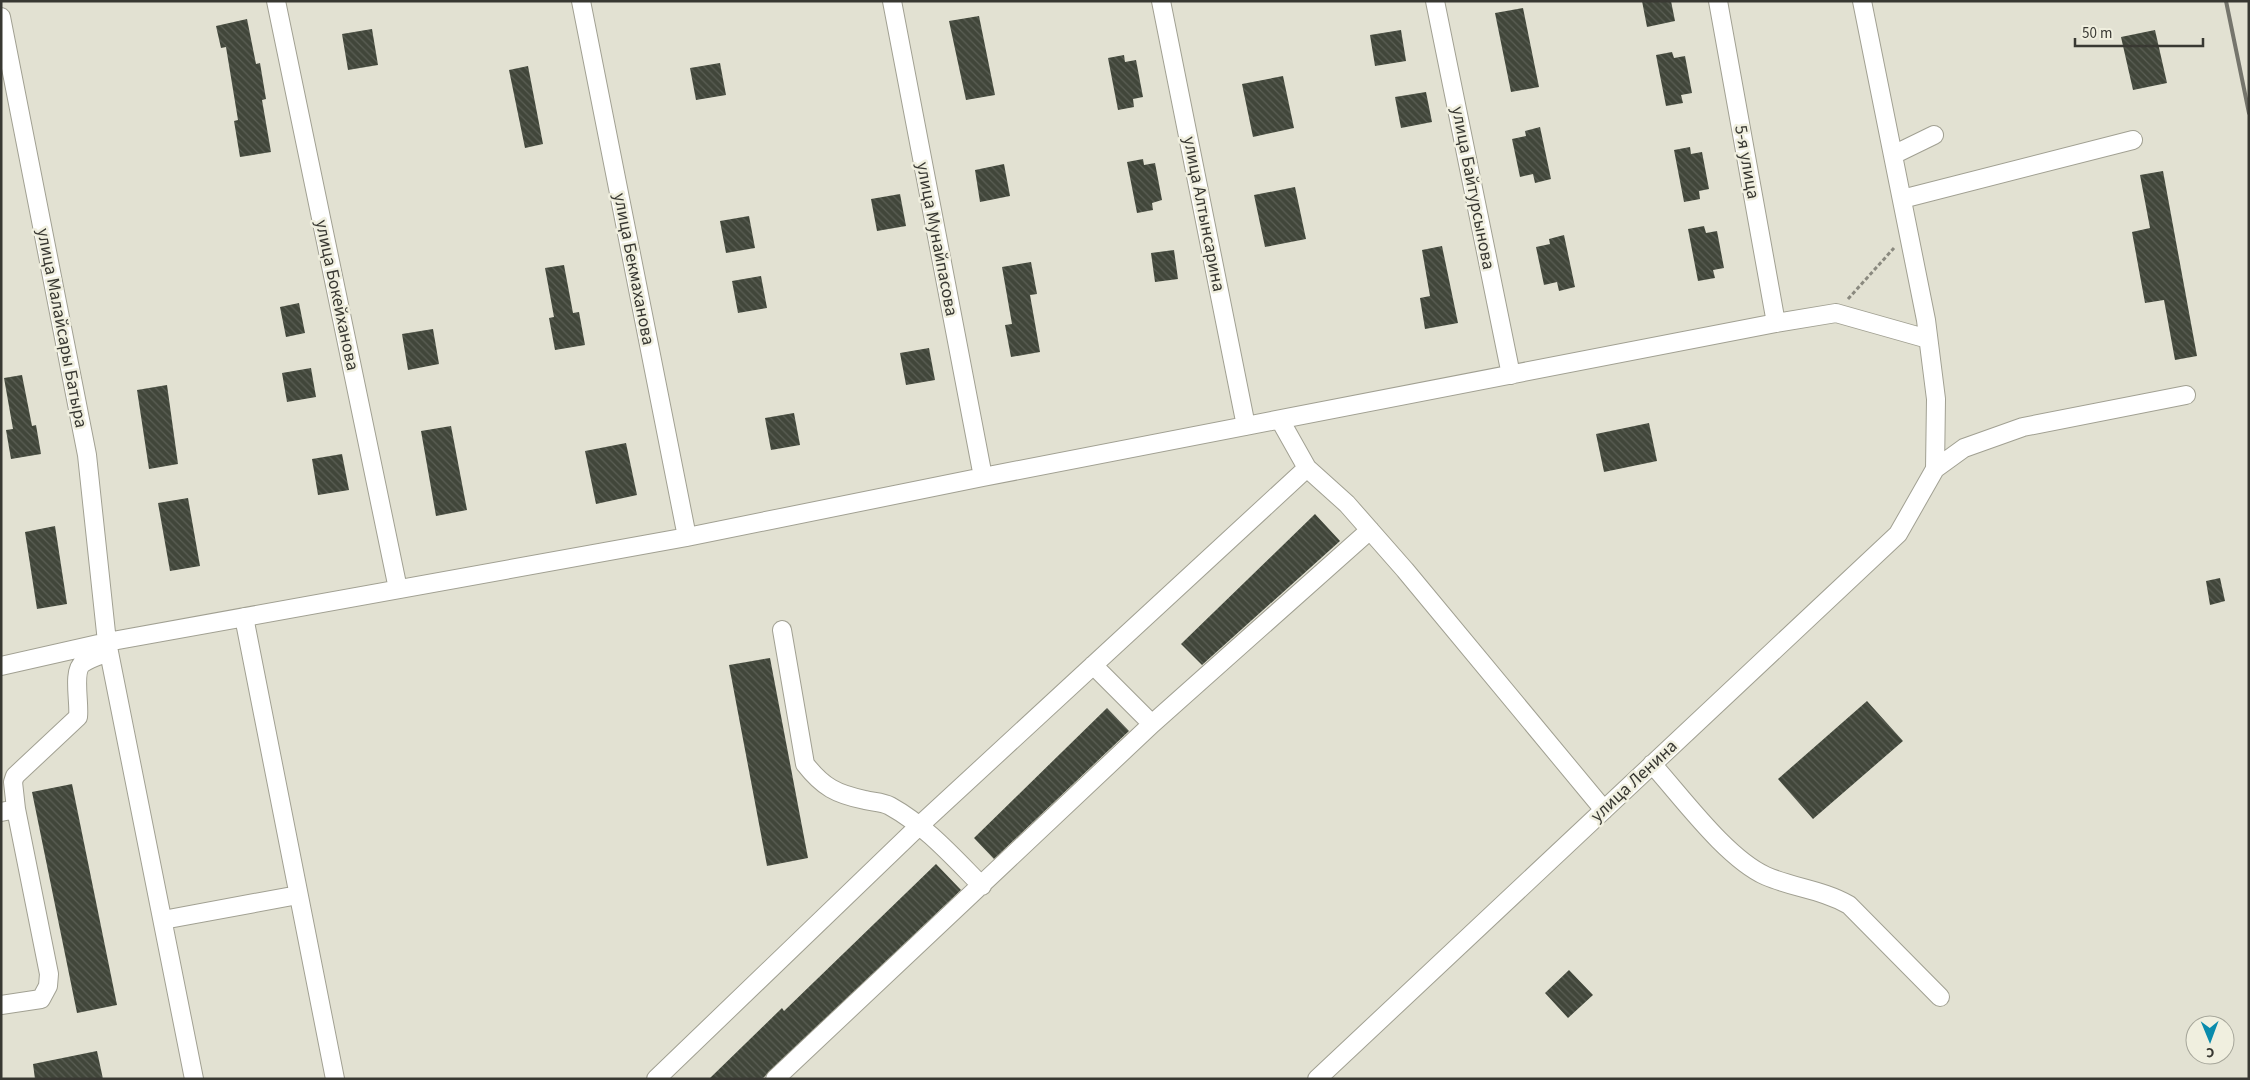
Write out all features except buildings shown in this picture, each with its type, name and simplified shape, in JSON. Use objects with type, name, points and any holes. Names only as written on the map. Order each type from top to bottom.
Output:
[{"type":"street","name":"улица Бокейханова","points":[[276,1],[398,589]]},
{"type":"street","name":"улица Бекмаханова","points":[[581,1],[687,537]]},
{"type":"street","name":"улица Мунайпасова","points":[[892,1],[983,477]]},
{"type":"street","name":"улица Алтынсарина","points":[[1162,1],[1246,426]]},
{"type":"street","name":"улица Байтурсынова","points":[[1435,1],[1511,376]]},
{"type":"street","name":"5-я улица","points":[[1718,1],[1776,323]]},
{"type":"street","points":[[1862,1],[1928,339],[1936,399],[1935,469]]},
{"type":"street","name":"улица Малайсары Батыра","points":[[1,17],[87,455],[108,647],[194,1079]]},
{"type":"street","points":[[1893,155],[1934,135]]},
{"type":"street","points":[[1902,199],[2134,140]]},
{"type":"street","points":[[1,666],[108,647],[244,617],[687,537],[983,477],[1511,376],[1776,323],[1836,313],[1928,339]]},
{"type":"street","points":[[1935,469],[1964,448],[2023,428],[2186,395]]},
{"type":"street","points":[[1280,420],[1307,468],[1347,504],[1370,530],[1604,810]]},
{"type":"street","points":[[656,1079],[920,824],[1307,468]]},
{"type":"street","name":"улица Ленина","points":[[1317,1079],[1898,534],[1935,469]]},
{"type":"street","points":[[775,1079],[1152,724],[1370,530]]},
{"type":"street","points":[[244,617],[335,1079]]},
{"type":"street","points":[[782,630],[805,764],[816,779],[832,791],[849,797],[888,805],[920,824],[982,886]]},
{"type":"street","points":[[1,1005],[41,999],[48,986],[49,974],[9,811],[13,782],[15,776],[78,717],[80,706],[78,671],[82,663],[108,647]]},
{"type":"street","points":[[1093,665],[1152,724]]},
{"type":"street","points":[[1652,764],[1727,848],[1746,864],[1765,876],[1831,895],[1849,905],[1940,998]]},
{"type":"street","points":[[163,920],[298,895]]},
{"type":"path","points":[[1836,313],[1908,231]]},
{"type":"railway","points":[[2226,1],[2249,113]]}]
